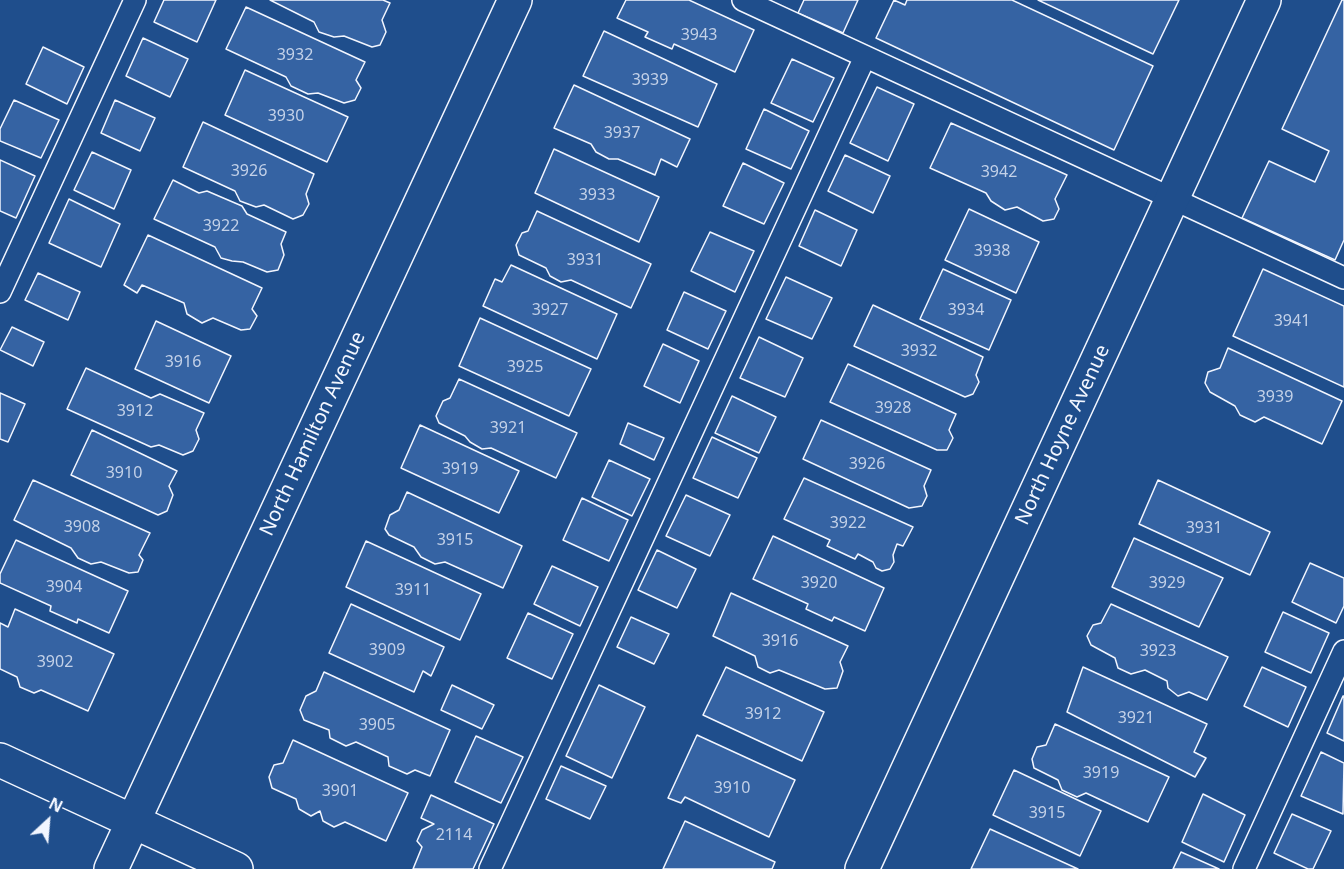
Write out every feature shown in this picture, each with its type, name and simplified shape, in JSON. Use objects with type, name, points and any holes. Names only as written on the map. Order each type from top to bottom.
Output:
[{"type":"street","name":"North Hamilton Avenue","points":[[111,869],[515,0]]},
{"type":"street","name":"North Hoyne Avenue","points":[[862,869],[1263,0]]},
{"type":"street","points":[[0,760],[236,869]]},
{"type":"lane","points":[[0,292],[135,0]]},
{"type":"lane","points":[[743,0],[1344,278]]},
{"type":"lane","points":[[490,869],[865,57]]},
{"type":"lane","points":[[1244,869],[1344,651]]},
{"type":"building","points":[[164,0],[216,0],[197,42],[154,22]]},
{"type":"building","points":[[270,0],[383,0],[390,3],[382,20],[386,32],[380,45],[372,47],[344,36],[334,37],[319,32],[314,22]]},
{"type":"building","points":[[626,0],[689,0],[754,30],[735,72],[674,44],[672,49],[645,37],[648,32],[617,18]]},
{"type":"building","points":[[804,0],[858,0],[843,33],[798,13]]},
{"type":"building","points":[[894,0],[905,5],[907,0],[1012,0],[1153,66],[1114,150],[876,38]]},
{"type":"building","points":[[1038,0],[1179,0],[1153,54]]},
{"type":"building","points":[[1342,0],[1344,0],[1344,240],[1335,260],[1242,218],[1269,161],[1315,182],[1329,151],[1282,129]]},
{"type":"building","points":[[246,7],[365,62],[356,80],[361,88],[355,100],[344,103],[318,93],[308,94],[291,86],[286,77],[226,49]]},
{"type":"building","points":[[604,31],[717,84],[698,127],[583,76]]},
{"type":"building","points":[[143,38],[188,59],[170,97],[126,76]]},
{"type":"building","points":[[43,47],[84,67],[67,104],[26,84]]},
{"type":"building","points":[[792,59],[834,78],[813,122],[771,103]]},
{"type":"building","points":[[245,70],[348,117],[327,162],[225,115]]},
{"type":"building","points":[[574,85],[690,139],[677,167],[661,159],[655,175],[618,159],[609,159],[596,152],[591,144],[554,128]]},
{"type":"building","points":[[877,87],[914,104],[888,161],[850,143]]},
{"type":"building","points":[[14,100],[59,120],[41,158],[0,141],[0,129]]},
{"type":"building","points":[[115,100],[155,118],[140,151],[101,133]]},
{"type":"building","points":[[764,109],[809,131],[791,169],[746,149]]},
{"type":"building","points":[[203,122],[314,174],[306,194],[309,204],[303,215],[293,219],[264,205],[256,207],[240,201],[235,191],[183,167]]},
{"type":"building","points":[[951,123],[1067,175],[1055,199],[1059,209],[1054,219],[1043,221],[1017,207],[1005,210],[991,201],[986,193],[930,168]]},
{"type":"building","points":[[554,149],[659,197],[639,242],[535,193]]},
{"type":"building","points":[[92,152],[131,170],[114,209],[74,190]]},
{"type":"building","points":[[845,155],[890,176],[873,213],[828,191]]},
{"type":"building","points":[[0,160],[35,176],[16,218],[0,211]]},
{"type":"building","points":[[743,163],[784,183],[764,224],[723,206]]},
{"type":"building","points":[[173,180],[199,193],[207,191],[242,206],[247,214],[286,232],[281,244],[284,255],[278,270],[267,272],[243,262],[221,258],[215,247],[154,219]]},
{"type":"building","points":[[69,199],[120,224],[101,267],[49,243]]},
{"type":"building","points":[[969,209],[1039,242],[1016,293],[945,260]]},
{"type":"building","points":[[815,210],[857,230],[841,266],[799,246]]},
{"type":"building","points":[[537,211],[651,264],[631,308],[571,280],[561,282],[550,276],[546,268],[519,255],[516,245],[522,233],[528,231]]},
{"type":"building","points":[[710,232],[754,251],[735,292],[691,271]]},
{"type":"building","points":[[148,235],[262,288],[252,309],[257,316],[250,329],[241,330],[213,318],[202,323],[187,314],[184,303],[142,285],[137,293],[124,285]]},
{"type":"building","points":[[511,265],[617,314],[597,359],[483,306],[495,279],[502,282]]},
{"type":"building","points":[[943,269],[1011,300],[989,350],[920,319]]},
{"type":"building","points":[[1263,269],[1344,306],[1344,387],[1233,336]]},
{"type":"building","points":[[38,273],[80,292],[68,320],[25,300]]},
{"type":"building","points":[[786,277],[832,298],[812,339],[766,319]]},
{"type":"building","points":[[684,292],[726,311],[708,349],[667,330]]},
{"type":"building","points":[[873,305],[983,357],[976,375],[979,382],[973,394],[965,397],[854,346]]},
{"type":"building","points":[[480,318],[591,369],[569,416],[459,366]]},
{"type":"building","points":[[156,321],[231,356],[209,403],[135,369]]},
{"type":"building","points":[[12,327],[44,342],[33,366],[0,350]]},
{"type":"building","points":[[759,337],[803,358],[785,397],[740,378]]},
{"type":"building","points":[[663,344],[699,361],[680,403],[644,386]]},
{"type":"building","points":[[1228,348],[1342,401],[1322,444],[1264,417],[1255,422],[1240,415],[1235,406],[1210,392],[1205,383],[1208,372],[1220,368]]},
{"type":"building","points":[[848,364],[956,414],[949,430],[953,438],[947,450],[937,450],[830,402]]},
{"type":"building","points":[[86,368],[151,398],[160,394],[204,413],[196,430],[199,439],[193,451],[183,455],[159,445],[151,447],[67,409]]},
{"type":"building","points":[[459,379],[577,433],[556,478],[491,448],[482,449],[465,436],[439,423],[436,416],[443,401],[450,398]]},
{"type":"building","points":[[0,393],[25,404],[8,442],[0,439]]},
{"type":"building","points":[[732,396],[776,417],[759,453],[715,433]]},
{"type":"building","points":[[821,420],[931,470],[924,486],[927,496],[922,506],[909,508],[803,459]]},
{"type":"building","points":[[628,423],[664,438],[654,460],[620,444]]},
{"type":"building","points":[[420,425],[519,471],[499,513],[401,468]]},
{"type":"building","points":[[92,430],[177,471],[169,486],[173,495],[167,511],[158,515],[71,475]]},
{"type":"building","points":[[712,437],[757,458],[738,498],[693,478]]},
{"type":"building","points":[[609,460],[650,479],[632,516],[592,497]]},
{"type":"building","points":[[804,478],[913,527],[903,546],[897,544],[893,555],[894,562],[890,569],[882,571],[876,568],[873,562],[858,554],[855,559],[827,546],[830,540],[784,519]]},
{"type":"building","points":[[33,480],[150,533],[139,555],[143,560],[138,572],[129,573],[101,562],[91,564],[78,558],[71,548],[14,520]]},
{"type":"building","points":[[1158,480],[1270,532],[1250,575],[1139,524]]},
{"type":"building","points":[[407,492],[522,546],[503,588],[445,562],[435,564],[421,557],[414,547],[389,535],[385,529],[390,515],[399,510]]},
{"type":"building","points":[[686,495],[730,515],[710,556],[666,536]]},
{"type":"building","points":[[582,498],[628,520],[609,561],[563,540]]},
{"type":"building","points":[[773,536],[884,588],[865,631],[834,617],[832,621],[806,609],[808,604],[753,579]]},
{"type":"building","points":[[1134,538],[1223,578],[1199,627],[1112,587]]},
{"type":"building","points":[[16,540],[128,591],[109,633],[78,619],[77,623],[50,611],[51,606],[0,583],[0,574]]},
{"type":"building","points":[[366,541],[481,594],[460,640],[346,587]]},
{"type":"building","points":[[657,550],[696,569],[677,608],[638,590]]},
{"type":"building","points":[[1310,563],[1344,578],[1344,606],[1336,623],[1292,602]]},
{"type":"building","points":[[552,566],[598,587],[580,626],[534,604]]},
{"type":"building","points":[[731,593],[848,646],[840,662],[843,671],[837,688],[825,689],[779,670],[770,673],[758,667],[755,656],[713,636]]},
{"type":"building","points":[[351,604],[444,647],[431,676],[423,671],[414,692],[329,653]]},
{"type":"building","points":[[1111,604],[1228,657],[1207,700],[1189,692],[1178,696],[1168,688],[1167,681],[1145,670],[1131,674],[1118,668],[1115,658],[1091,645],[1087,636],[1093,625],[1101,623]]},
{"type":"building","points":[[15,609],[114,654],[88,711],[41,690],[34,693],[20,687],[17,677],[0,669],[0,623],[8,627]]},
{"type":"building","points":[[1283,612],[1329,633],[1311,673],[1265,652]]},
{"type":"building","points":[[528,613],[573,634],[552,679],[507,658]]},
{"type":"building","points":[[631,617],[669,634],[654,664],[617,647]]},
{"type":"building","points":[[726,667],[824,712],[802,761],[703,715]]},
{"type":"building","points":[[1083,667],[1207,724],[1194,752],[1206,758],[1195,777],[1067,712]]},
{"type":"building","points":[[1262,667],[1306,687],[1288,727],[1244,706]]},
{"type":"building","points":[[324,672],[450,730],[430,776],[415,770],[407,774],[389,766],[388,757],[356,742],[346,746],[330,738],[329,730],[304,720],[300,710],[306,696],[316,691]]},
{"type":"building","points":[[452,685],[494,705],[482,729],[441,710]]},
{"type":"building","points":[[599,685],[645,707],[612,778],[566,756]]},
{"type":"building","points":[[1344,696],[1344,741],[1327,733]]},
{"type":"building","points":[[1055,724],[1169,777],[1148,822],[1086,793],[1077,797],[1062,790],[1058,780],[1034,768],[1032,759],[1037,747],[1046,745]]},
{"type":"building","points":[[697,735],[795,780],[769,837],[685,797],[681,803],[668,798]]},
{"type":"building","points":[[476,736],[523,757],[501,803],[455,782]]},
{"type":"building","points":[[293,740],[408,793],[386,841],[345,822],[334,827],[323,821],[320,811],[311,816],[299,809],[296,799],[272,788],[269,777],[274,765],[283,763]]},
{"type":"building","points":[[1321,752],[1344,763],[1343,814],[1301,796]]},
{"type":"building","points":[[561,766],[606,786],[590,819],[546,799]]},
{"type":"building","points":[[1014,770],[1101,811],[1080,856],[993,815]]},
{"type":"building","points":[[1203,794],[1245,815],[1224,862],[1182,842]]},
{"type":"building","points":[[431,795],[494,824],[473,869],[413,869],[422,847],[417,841],[422,830],[434,824],[421,818]]},
{"type":"building","points":[[1292,814],[1331,831],[1313,869],[1308,869],[1274,853]]},
{"type":"building","points":[[685,821],[775,862],[772,869],[663,869]]},
{"type":"building","points":[[990,829],[1078,869],[971,869]]},
{"type":"building","points":[[1181,852],[1219,869],[1173,869]]}]
